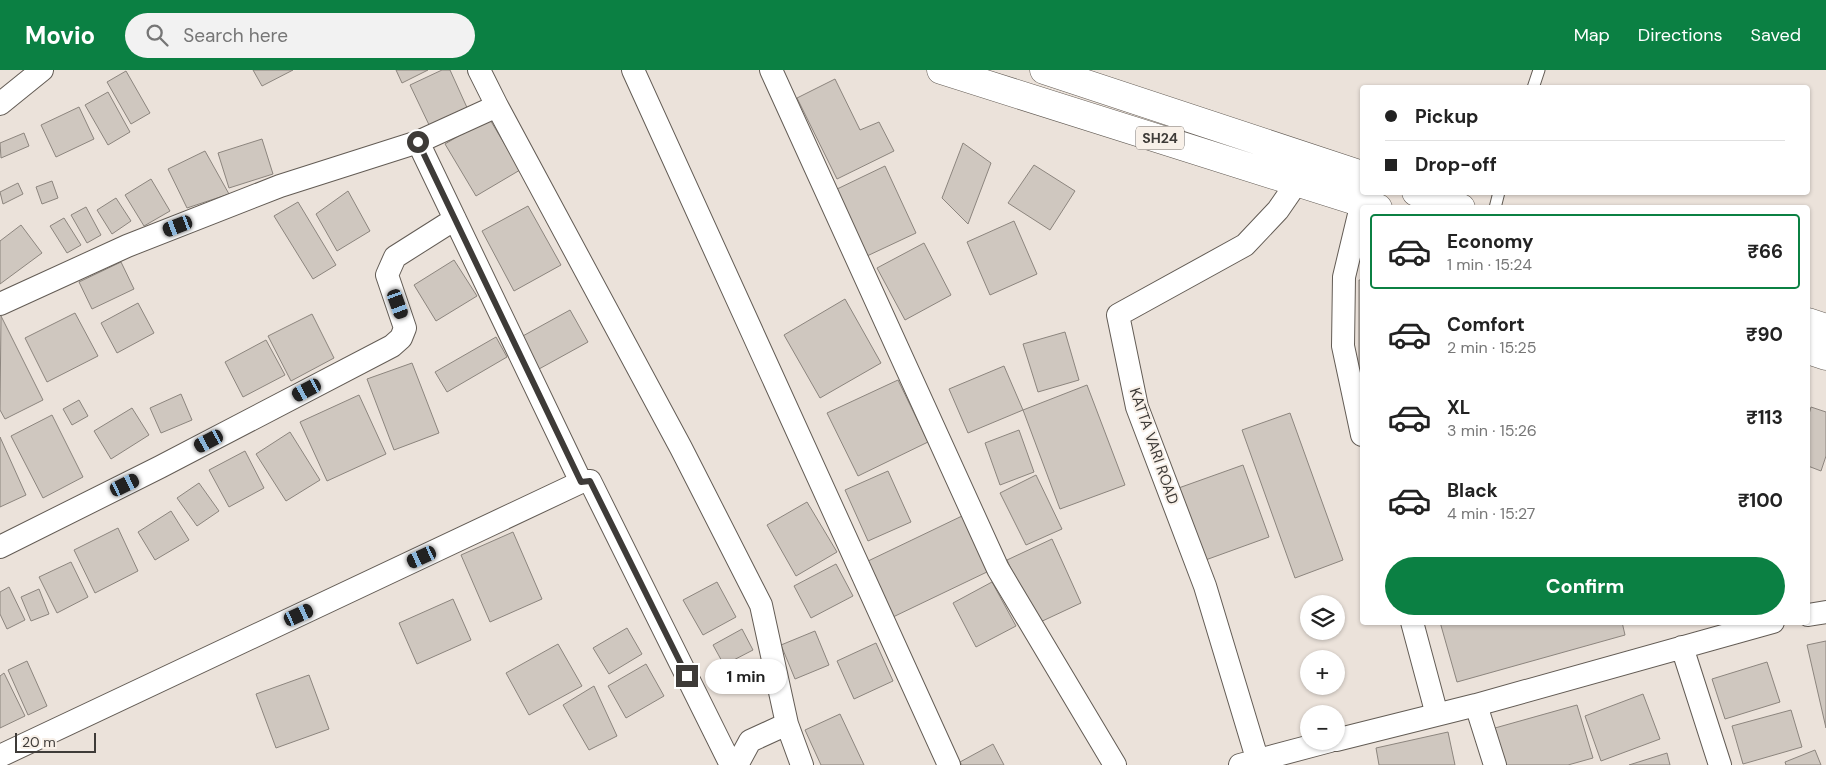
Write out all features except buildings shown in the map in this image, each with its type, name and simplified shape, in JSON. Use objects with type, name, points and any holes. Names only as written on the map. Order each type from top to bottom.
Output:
[{"type":"main road","name":"SH24","points":[[941,70],[1370,205]]},
{"type":"main road","name":"SH24","points":[[1044,70],[1360,173]]},
{"type":"main road","points":[[1424,195],[1453,205]]},
{"type":"main road","points":[[1810,323],[1826,328]]},
{"type":"main road","points":[[1810,351],[1826,356]]},
{"type":"street","points":[[0,104],[42,70]]},
{"type":"street","points":[[478,70],[681,448],[761,605],[787,724],[802,765]]},
{"type":"street","points":[[634,70],[948,765]]},
{"type":"street","points":[[771,70],[998,569],[1115,765]]},
{"type":"street","points":[[0,304],[127,246],[280,186],[418,142],[497,106]]},
{"type":"street","points":[[418,142],[581,482]]},
{"type":"street","name":"KATTA VARI ROAD","points":[[1252,763],[1205,586],[1137,407],[1118,315],[1245,245],[1278,210],[1298,181]]},
{"type":"street","points":[[0,546],[160,467],[392,346],[401,338],[405,328],[387,275],[389,267],[395,257],[455,218]]},
{"type":"street","points":[[1360,233],[1344,277],[1343,346],[1360,425]]},
{"type":"street","points":[[0,756],[581,482],[590,481],[731,765]]},
{"type":"street","points":[[1810,615],[1826,612]]},
{"type":"street","points":[[1413,625],[1437,714]]},
{"type":"street","points":[[1345,738],[1476,705],[1762,625]]},
{"type":"street","points":[[1682,647],[1720,765]]},
{"type":"street","points":[[1476,705],[1495,765]]},
{"type":"street","points":[[737,765],[750,741],[787,724]]},
{"type":"street","points":[[1252,763],[1300,749]]},
{"type":"lane","points":[[1533,85],[1539,70]]},
{"type":"route","points":[[418,142],[581,482],[590,481],[687,676]]}]
